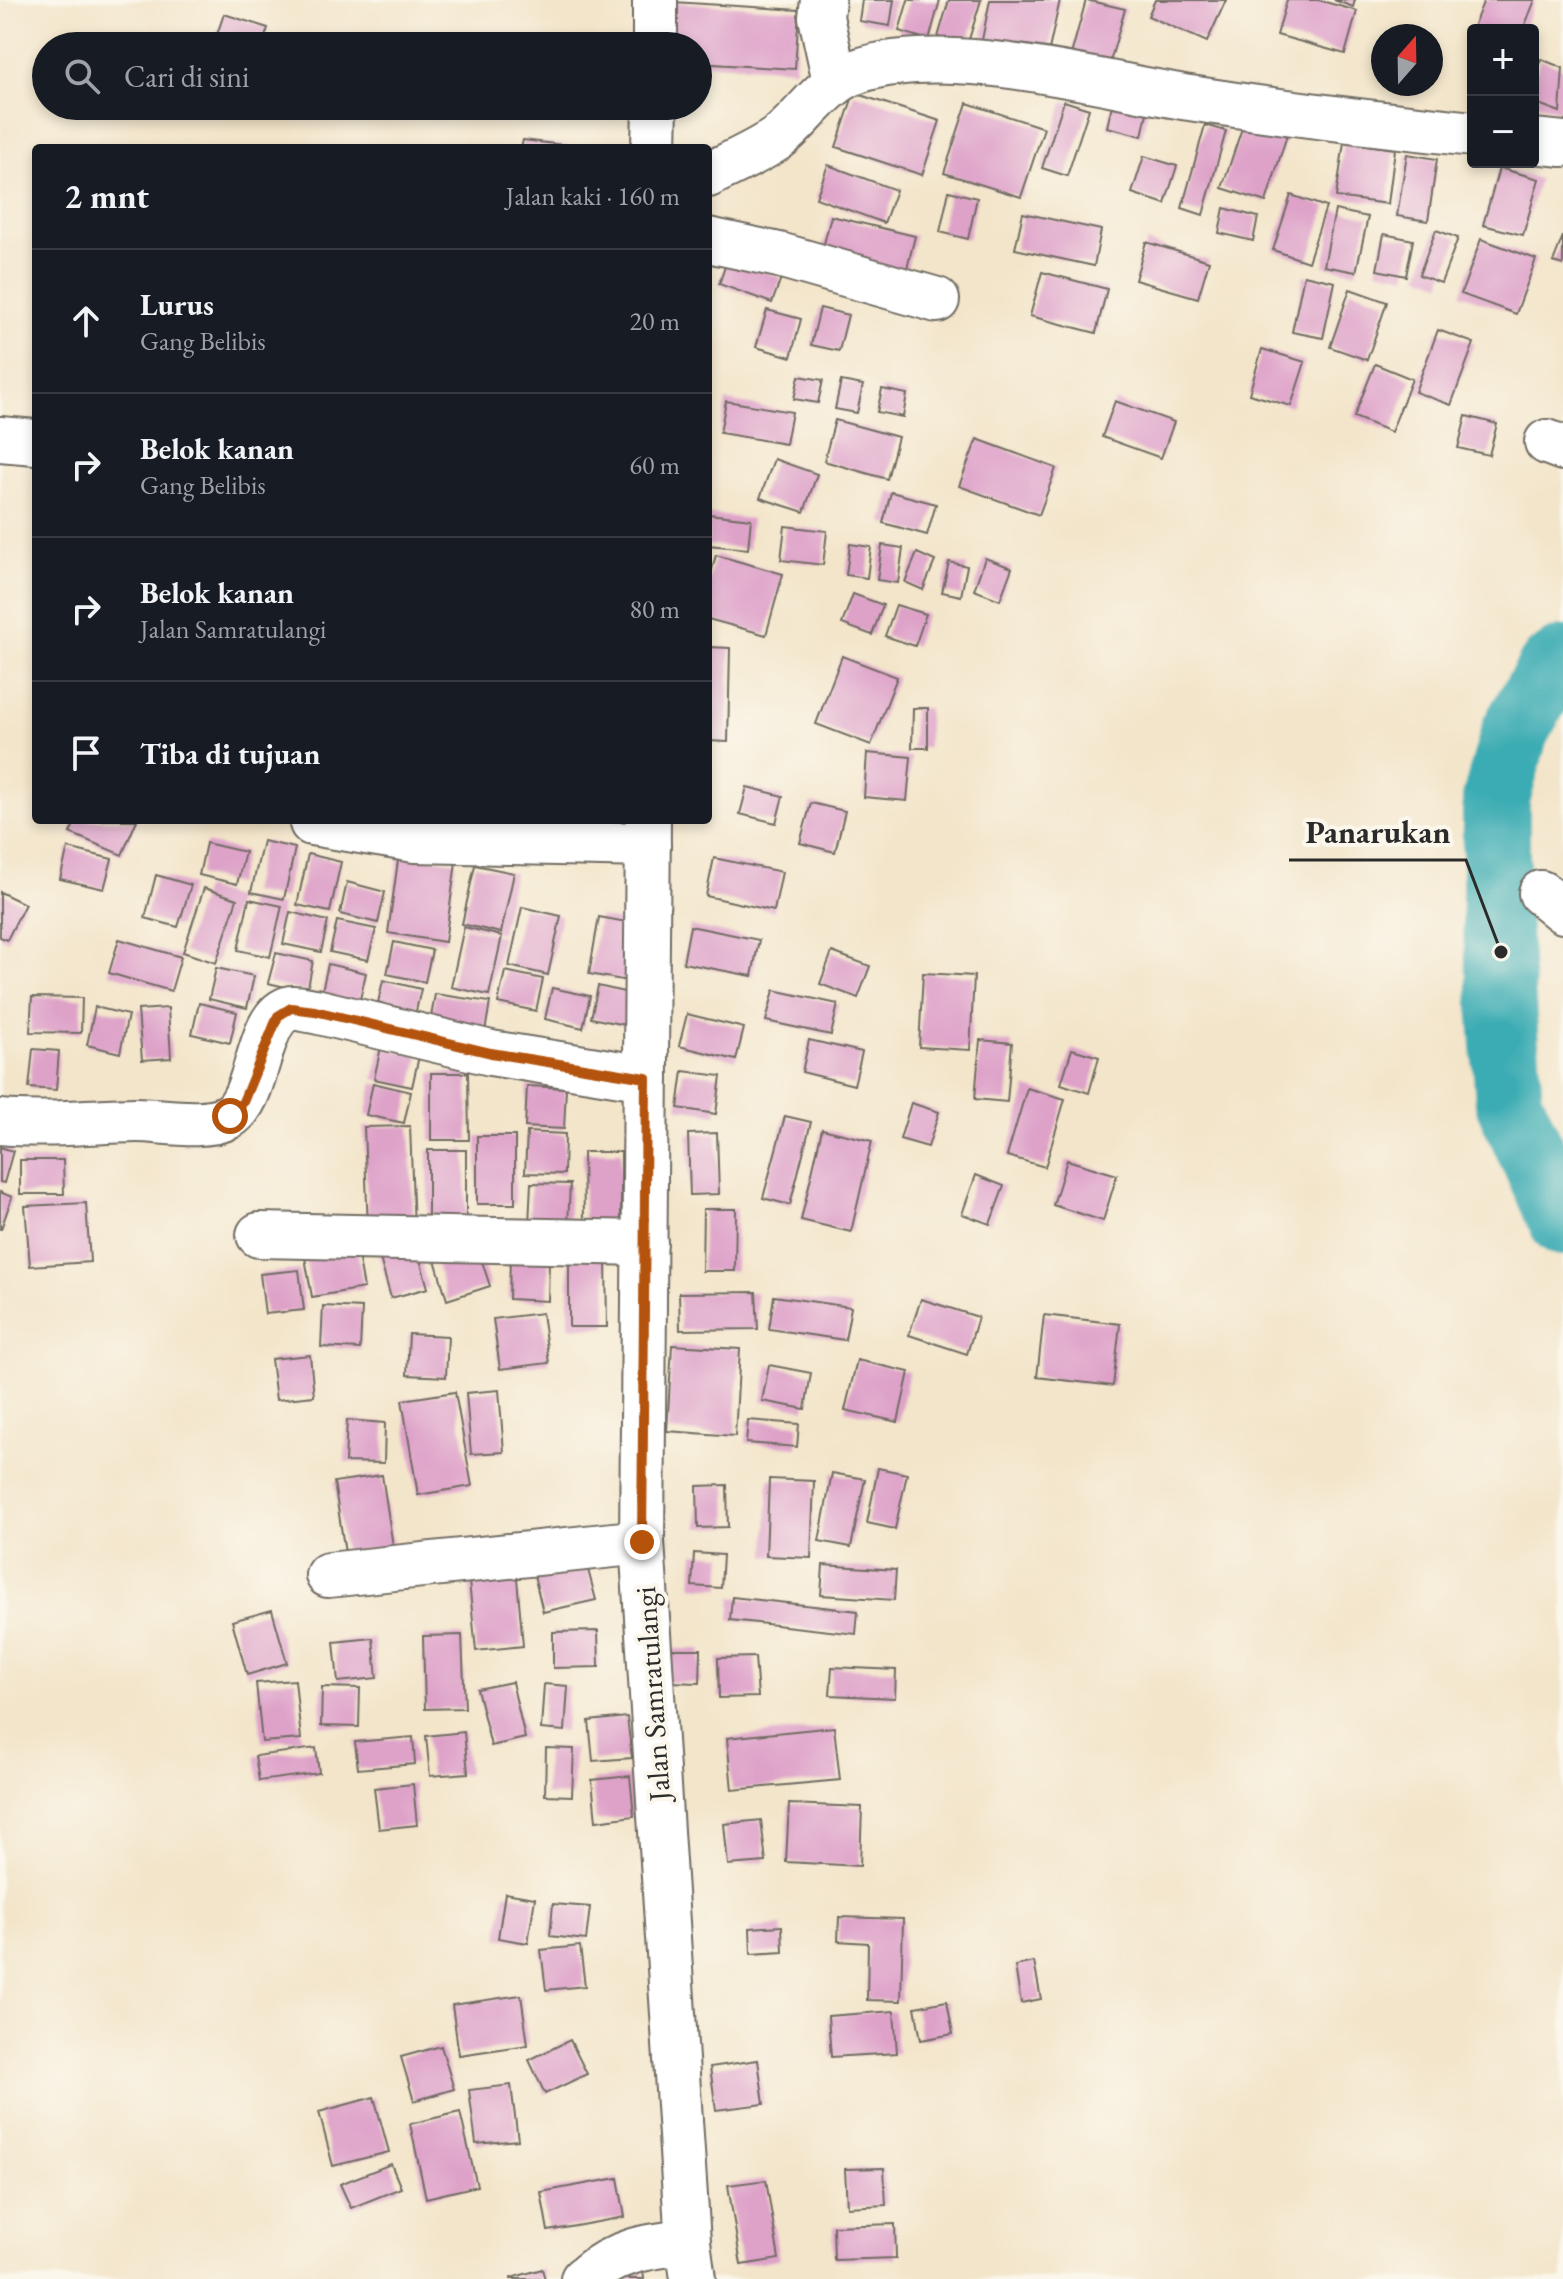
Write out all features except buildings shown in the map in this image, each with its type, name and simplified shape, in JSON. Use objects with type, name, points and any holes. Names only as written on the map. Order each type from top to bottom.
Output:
[{"type":"street","points":[[655,0],[655,32]]},
{"type":"street","points":[[823,0],[821,17],[835,81]]},
{"type":"street","points":[[712,173],[780,136],[835,81],[894,62],[934,60],[1053,72],[1287,114],[1467,133]]},
{"type":"street","points":[[654,144],[655,120]]},
{"type":"street","points":[[712,241],[779,255],[937,300]]},
{"type":"street","points":[[0,439],[32,442]]},
{"type":"street","points":[[318,824],[415,840],[648,833]]},
{"type":"street","name":"Jalan Samratulangi","points":[[648,833],[642,1542],[690,2260]]},
{"type":"street","points":[[0,1122],[35,1125],[133,1120],[213,1122],[230,1116],[243,1102],[269,1031],[278,1016],[291,1008],[491,1053],[646,1078]]},
{"type":"street","points":[[259,1235],[645,1243]]},
{"type":"street","points":[[328,1575],[642,1542]]},
{"type":"street","points":[[583,2279],[619,2254],[639,2246],[690,2260]]},
{"type":"waterway","points":[[1563,660],[1551,668],[1515,731],[1496,799],[1496,917],[1509,1102],[1563,1222]]},
{"type":"place","name":"Panarukan","points":[[1501,952]]},
{"type":"route","points":[[230,1116],[243,1102],[269,1031],[278,1016],[291,1008],[491,1053],[646,1078],[642,1542]]}]
